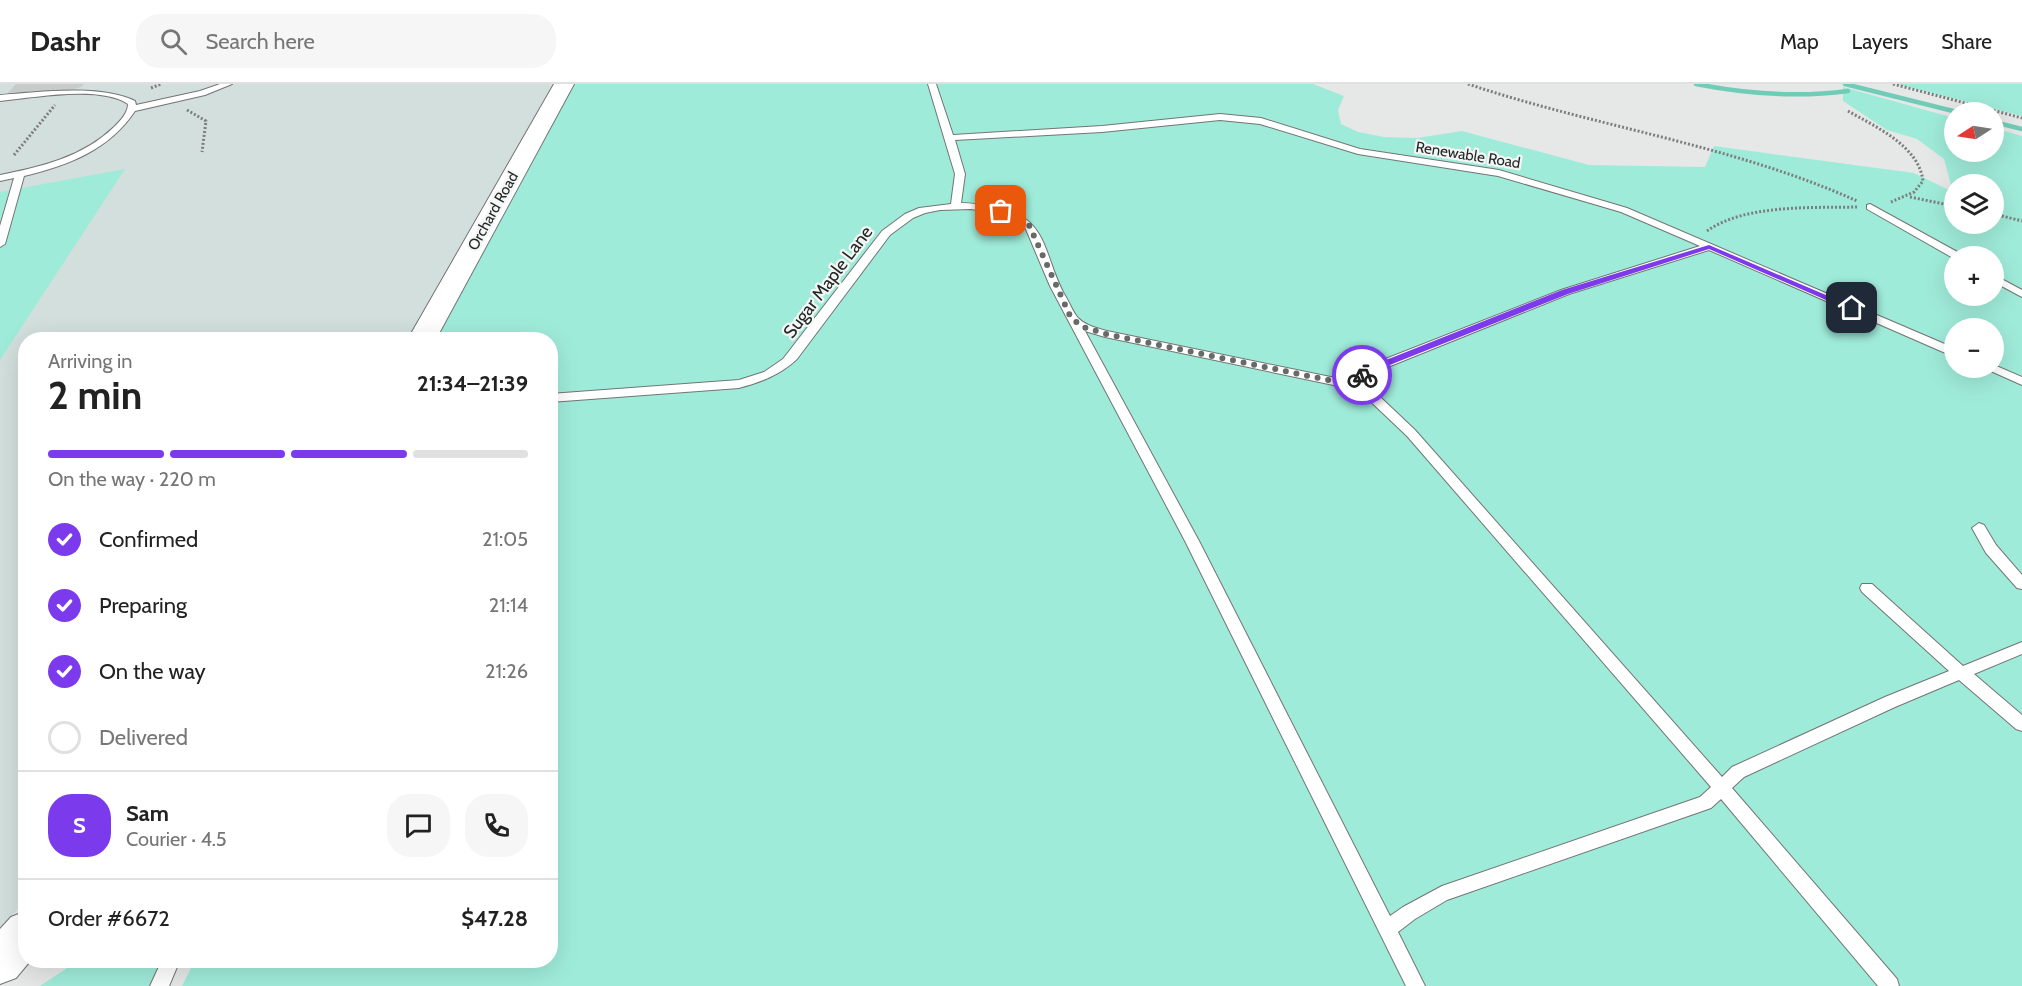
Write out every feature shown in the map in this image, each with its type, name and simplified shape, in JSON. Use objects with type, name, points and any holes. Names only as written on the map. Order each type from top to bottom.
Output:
[{"type":"street","name":"Orchard Road","points":[[426,332],[564,84]]},
{"type":"street","points":[[0,962],[18,942]]},
{"type":"lane","points":[[132,109],[195,95],[228,84]]},
{"type":"lane","points":[[932,84],[960,174],[956,205]]},
{"type":"lane","points":[[0,98],[96,91],[123,95],[132,103],[132,109],[117,130],[99,143],[65,160],[0,178]]},
{"type":"lane","name":"Renewable Road","points":[[950,138],[1102,129],[1202,118],[1240,118],[1277,125],[1388,158],[1481,170],[1528,180],[1624,210],[1944,348]]},
{"type":"lane","points":[[0,244],[20,174]]},
{"type":"lane","name":"Sugar Maple Lane","points":[[558,397],[739,384],[758,379],[784,366],[793,356],[886,233],[897,223],[922,210],[956,205],[1001,211],[1020,218],[1029,225],[1071,318],[1192,541],[1416,986]]},
{"type":"lane","points":[[1870,207],[1944,249]]},
{"type":"lane","points":[[1352,385],[1369,370],[1565,292],[1704,245]]},
{"type":"lane","points":[[2004,284],[2022,294]]},
{"type":"lane","points":[[1071,318],[1083,327],[1106,334],[1352,385],[1373,397],[1411,433],[1721,787],[1890,986]]},
{"type":"lane","points":[[2004,374],[2022,381]]},
{"type":"lane","points":[[1979,528],[1991,549],[2022,584]]},
{"type":"lane","points":[[1867,588],[1961,673],[2022,723]]},
{"type":"lane","points":[[1387,930],[1409,913],[1442,894],[1705,803],[1738,772],[1890,702],[2022,648]]},
{"type":"lane","points":[[159,986],[167,968]]},
{"type":"path","points":[[1468,84],[1566,115],[1768,165],[1818,181],[1870,207]]},
{"type":"path","points":[[1893,84],[2022,118]]},
{"type":"path","points":[[14,155],[59,101]]},
{"type":"path","points":[[185,109],[206,121],[202,152]]},
{"type":"path","points":[[1704,245],[1711,226],[1735,217],[1791,209],[1870,207],[1910,197],[1920,189],[1924,180],[1924,171],[1918,161],[1903,146],[1848,111]]},
{"type":"path","points":[[1910,197],[1944,204]]},
{"type":"path","points":[[2004,217],[2022,222]]},
{"type":"shaded area","points":[[0,84],[553,84],[411,332],[18,332],[18,909],[0,929]]},
{"type":"green space","points":[[564,84],[1313,84],[1344,96],[1338,110],[1341,124],[1358,132],[1384,137],[1417,138],[1462,131],[1589,165],[1705,167],[1714,146],[1914,173],[1944,188],[1944,234],[2004,234],[2004,174],[1948,174],[1945,162],[2004,162],[2004,131],[2022,136],[2022,986],[182,986],[191,968],[558,968],[558,332],[410,332]]},
{"type":"green space","points":[[1897,84],[2022,84],[2022,116],[2004,111],[2004,102],[1967,102]]},
{"type":"green space","points":[[1843,87],[1944,115],[1944,159],[1917,139],[1887,130],[1843,101]]},
{"type":"green space","points":[[125,169],[0,360],[0,192]]},
{"type":"green space","points":[[67,968],[158,968],[150,986],[40,986]]},
{"type":"building","points":[[16,84],[84,84],[67,91],[16,95],[8,93]]},
{"type":"waterway","points":[[1696,84],[1772,94],[1848,91]]},
{"type":"waterway","points":[[1845,84],[1944,109]]},
{"type":"waterway","points":[[2004,124],[2022,129]]},
{"type":"way so far","points":[[1001,211],[1020,218],[1029,225],[1071,318],[1083,327],[1106,334],[1352,385],[1362,375]]},
{"type":"route","points":[[1362,375],[1369,370],[1565,292],[1709,247],[1852,308]]}]
